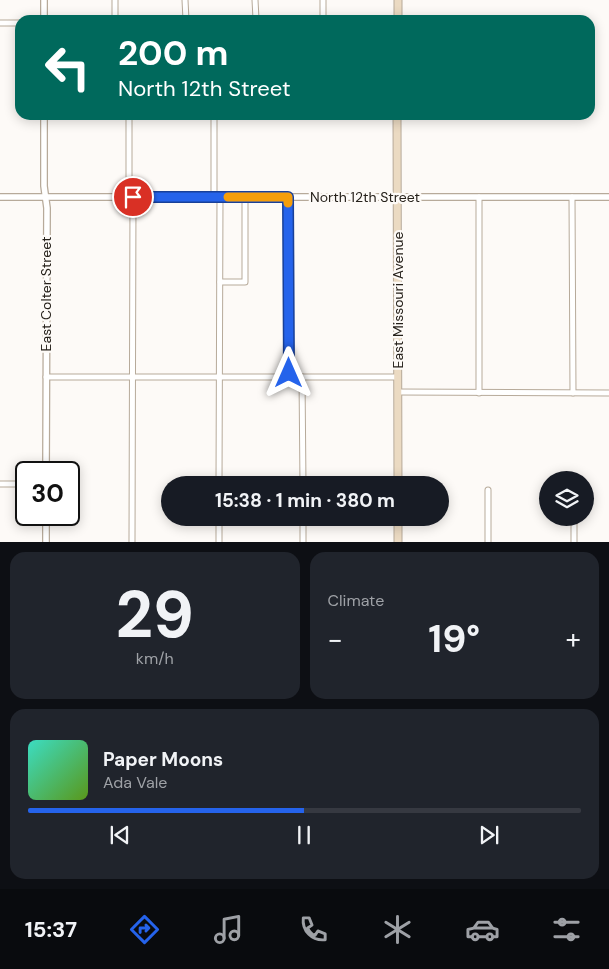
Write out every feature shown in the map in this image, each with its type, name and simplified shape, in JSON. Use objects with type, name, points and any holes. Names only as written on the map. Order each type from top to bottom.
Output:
[{"type":"main road","points":[[398,0],[398,15]]},
{"type":"main road","name":"East Missouri Avenue","points":[[397,120],[398,476]]},
{"type":"main road","points":[[398,526],[398,542]]},
{"type":"street","points":[[44,0],[44,15]]},
{"type":"street","points":[[116,0],[116,15]]},
{"type":"street","points":[[185,0],[186,15]]},
{"type":"street","points":[[255,0],[256,15]]},
{"type":"street","points":[[323,0],[323,15]]},
{"type":"street","points":[[0,23],[15,23]]},
{"type":"street","name":"East Colter Street","points":[[44,120],[46,461]]},
{"type":"street","points":[[129,120],[133,377],[132,542]]},
{"type":"street","points":[[214,120],[220,282],[220,476]]},
{"type":"street","name":"North 12th Street","points":[[0,197],[609,197]]},
{"type":"street","points":[[220,282],[245,282],[245,197]]},
{"type":"street","points":[[288,197],[289,377]]},
{"type":"street","points":[[479,197],[479,393]]},
{"type":"street","points":[[572,197],[573,393]]},
{"type":"street","points":[[302,377],[302,476]]},
{"type":"street","points":[[46,378],[398,377]]},
{"type":"street","points":[[398,392],[609,393]]},
{"type":"street","points":[[0,484],[15,484]]},
{"type":"street","points":[[488,490],[488,542]]},
{"type":"street","points":[[46,526],[46,542]]},
{"type":"street","points":[[219,526],[219,542]]},
{"type":"street","points":[[302,526],[302,542]]},
{"type":"street","points":[[574,526],[574,542]]},
{"type":"slow traffic","points":[[228,197],[288,197],[288,203]]},
{"type":"route","points":[[133,197],[288,197],[289,373]]}]
